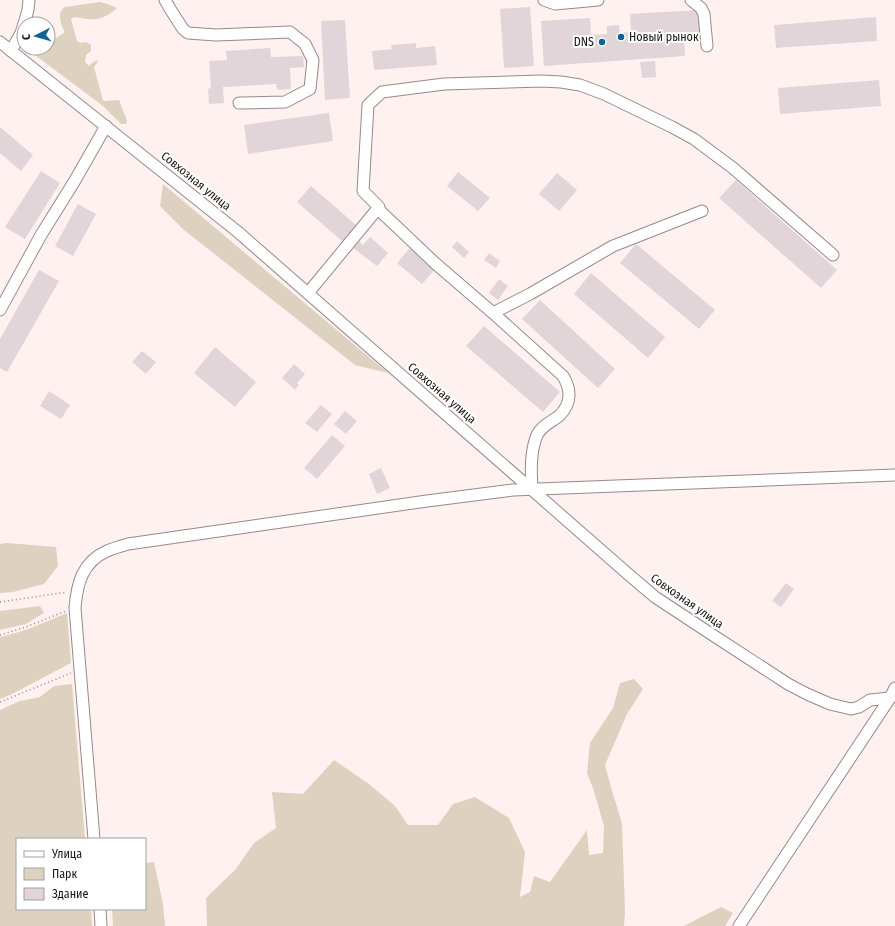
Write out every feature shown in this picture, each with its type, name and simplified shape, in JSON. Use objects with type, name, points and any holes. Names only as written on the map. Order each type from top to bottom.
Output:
[{"type":"street","points":[[26,16],[29,0]]},
{"type":"street","points":[[165,0],[183,29],[188,33],[216,35],[290,32],[305,44],[313,60],[310,89],[285,102],[239,103]]},
{"type":"street","points":[[544,0],[555,4],[598,0]]},
{"type":"street","points":[[691,0],[702,8],[704,14],[707,46]]},
{"type":"street","name":"Совхозная улица","points":[[0,42],[238,232],[655,597],[788,684],[821,700],[841,707],[851,708],[860,707],[870,700],[890,698]]},
{"type":"street","points":[[11,51],[16,42]]},
{"type":"street","points":[[532,490],[531,473],[537,436],[540,429],[560,415],[569,398],[569,389],[563,376],[436,264],[378,209],[379,207],[364,191],[368,106],[382,92],[444,84],[542,81],[580,85],[604,94],[694,139],[733,168],[833,255]]},
{"type":"street","points":[[0,310],[41,236],[106,126]]},
{"type":"street","points":[[308,292],[378,209]]},
{"type":"street","points":[[492,313],[530,294],[613,246],[702,211]]},
{"type":"street","points":[[94,838],[75,608],[77,590],[82,572],[94,559],[107,551],[128,544],[513,490],[895,475]]},
{"type":"street","points":[[739,926],[890,698],[895,688]]},
{"type":"street","points":[[100,910],[101,926]]},
{"type":"path","points":[[0,602],[77,590]]},
{"type":"path","points":[[0,635],[26,627],[75,608]]},
{"type":"path","points":[[0,702],[80,670]]},
{"type":"green space","points":[[100,2],[117,8],[112,13],[102,18],[86,19],[74,17],[71,19],[77,41],[80,43],[86,42],[91,45],[91,51],[86,55],[85,62],[89,66],[93,62],[99,60],[94,67],[103,101],[119,100],[127,121],[126,124],[121,124],[103,106],[36,56],[56,56],[56,38],[65,32],[60,16],[65,7]]},
{"type":"green space","points":[[163,184],[388,373],[355,365],[184,230],[160,206]]},
{"type":"green space","points":[[7,543],[56,547],[58,566],[44,584],[13,592],[0,593],[0,544]]},
{"type":"green space","points":[[40,606],[44,613],[26,624],[0,630],[0,611]]},
{"type":"green space","points":[[67,613],[71,663],[0,699],[0,637],[31,628]]},
{"type":"green space","points":[[634,679],[643,689],[627,714],[605,765],[622,823],[625,912],[624,926],[207,926],[206,898],[235,870],[254,843],[276,828],[272,792],[303,794],[334,760],[369,784],[395,806],[408,825],[438,825],[453,804],[475,797],[509,818],[525,852],[520,897],[530,892],[534,876],[550,882],[587,830],[589,855],[603,853],[604,826],[587,773],[590,743],[613,708],[620,683]]},
{"type":"green space","points":[[72,684],[85,838],[16,838],[16,910],[91,910],[92,926],[0,926],[0,710],[20,701],[40,697],[54,686]]},
{"type":"green space","points":[[154,862],[163,904],[165,926],[113,926],[112,910],[146,910],[146,863]]},
{"type":"green space","points":[[721,907],[733,913],[725,926],[684,926]]},
{"type":"building","points":[[530,7],[534,66],[504,68],[500,9]]},
{"type":"building","name":"Новый рынок","points":[[698,10],[700,39],[684,40],[685,56],[544,66],[541,21],[590,18],[591,35],[607,34],[607,26],[619,25],[620,33],[631,32],[630,14]]},
{"type":"building","points":[[876,17],[877,41],[776,48],[774,25]]},
{"type":"building","points":[[345,20],[350,98],[325,100],[321,21]]},
{"type":"building","points":[[416,43],[416,48],[435,46],[437,65],[374,70],[372,51],[392,49],[391,45]]},
{"type":"building","points":[[270,48],[271,57],[303,56],[304,67],[290,68],[291,89],[277,90],[276,84],[223,87],[224,103],[209,104],[208,89],[211,88],[209,61],[227,60],[226,51]]},
{"type":"building","points":[[655,61],[656,77],[642,78],[640,62]]},
{"type":"building","points":[[879,80],[881,106],[780,114],[778,88]]},
{"type":"building","points":[[329,113],[333,141],[248,154],[244,125]]},
{"type":"building","points":[[0,127],[33,155],[21,171],[0,153]]},
{"type":"building","points":[[41,171],[60,183],[25,239],[5,227]]},
{"type":"building","points":[[458,172],[490,198],[478,211],[447,186]]},
{"type":"building","points":[[557,173],[577,190],[559,211],[539,194]]},
{"type":"building","points":[[736,180],[837,270],[821,288],[719,198]]},
{"type":"building","points":[[311,186],[357,226],[343,242],[297,202]]},
{"type":"building","points":[[78,204],[96,214],[73,256],[55,246]]},
{"type":"building","points":[[370,237],[388,253],[377,266],[352,247],[359,241],[363,245]]},
{"type":"building","points":[[457,241],[469,252],[464,258],[452,247]]},
{"type":"building","points":[[636,244],[715,310],[699,329],[620,263]]},
{"type":"building","points":[[410,248],[435,269],[422,284],[397,263]]},
{"type":"building","points":[[489,253],[500,261],[496,268],[484,260]]},
{"type":"building","points":[[39,270],[59,281],[7,372],[0,368],[0,339]]},
{"type":"building","points":[[591,273],[665,337],[648,358],[574,294]]},
{"type":"building","points":[[499,279],[508,286],[498,300],[489,293]]},
{"type":"building","points":[[540,300],[615,369],[598,388],[522,319]]},
{"type":"building","points":[[484,326],[560,392],[543,412],[466,346]]},
{"type":"building","points":[[215,347],[256,382],[235,407],[194,373]]},
{"type":"building","points":[[142,351],[156,362],[146,374],[132,362]]},
{"type":"building","points":[[294,364],[305,374],[297,383],[299,385],[295,390],[282,378]]},
{"type":"building","points":[[49,391],[70,405],[61,419],[40,406]]},
{"type":"building","points":[[321,405],[332,414],[317,432],[305,423]]},
{"type":"building","points":[[345,411],[357,421],[346,434],[334,424]]},
{"type":"building","points":[[332,435],[345,446],[317,479],[304,468]]},
{"type":"building","points":[[381,468],[390,488],[377,494],[369,474]]},
{"type":"building","points":[[786,583],[794,589],[781,607],[772,601]]},
{"type":"place","name":"Новый рынок","points":[[621,37]]},
{"type":"place","name":"DNS","points":[[602,42]]}]
